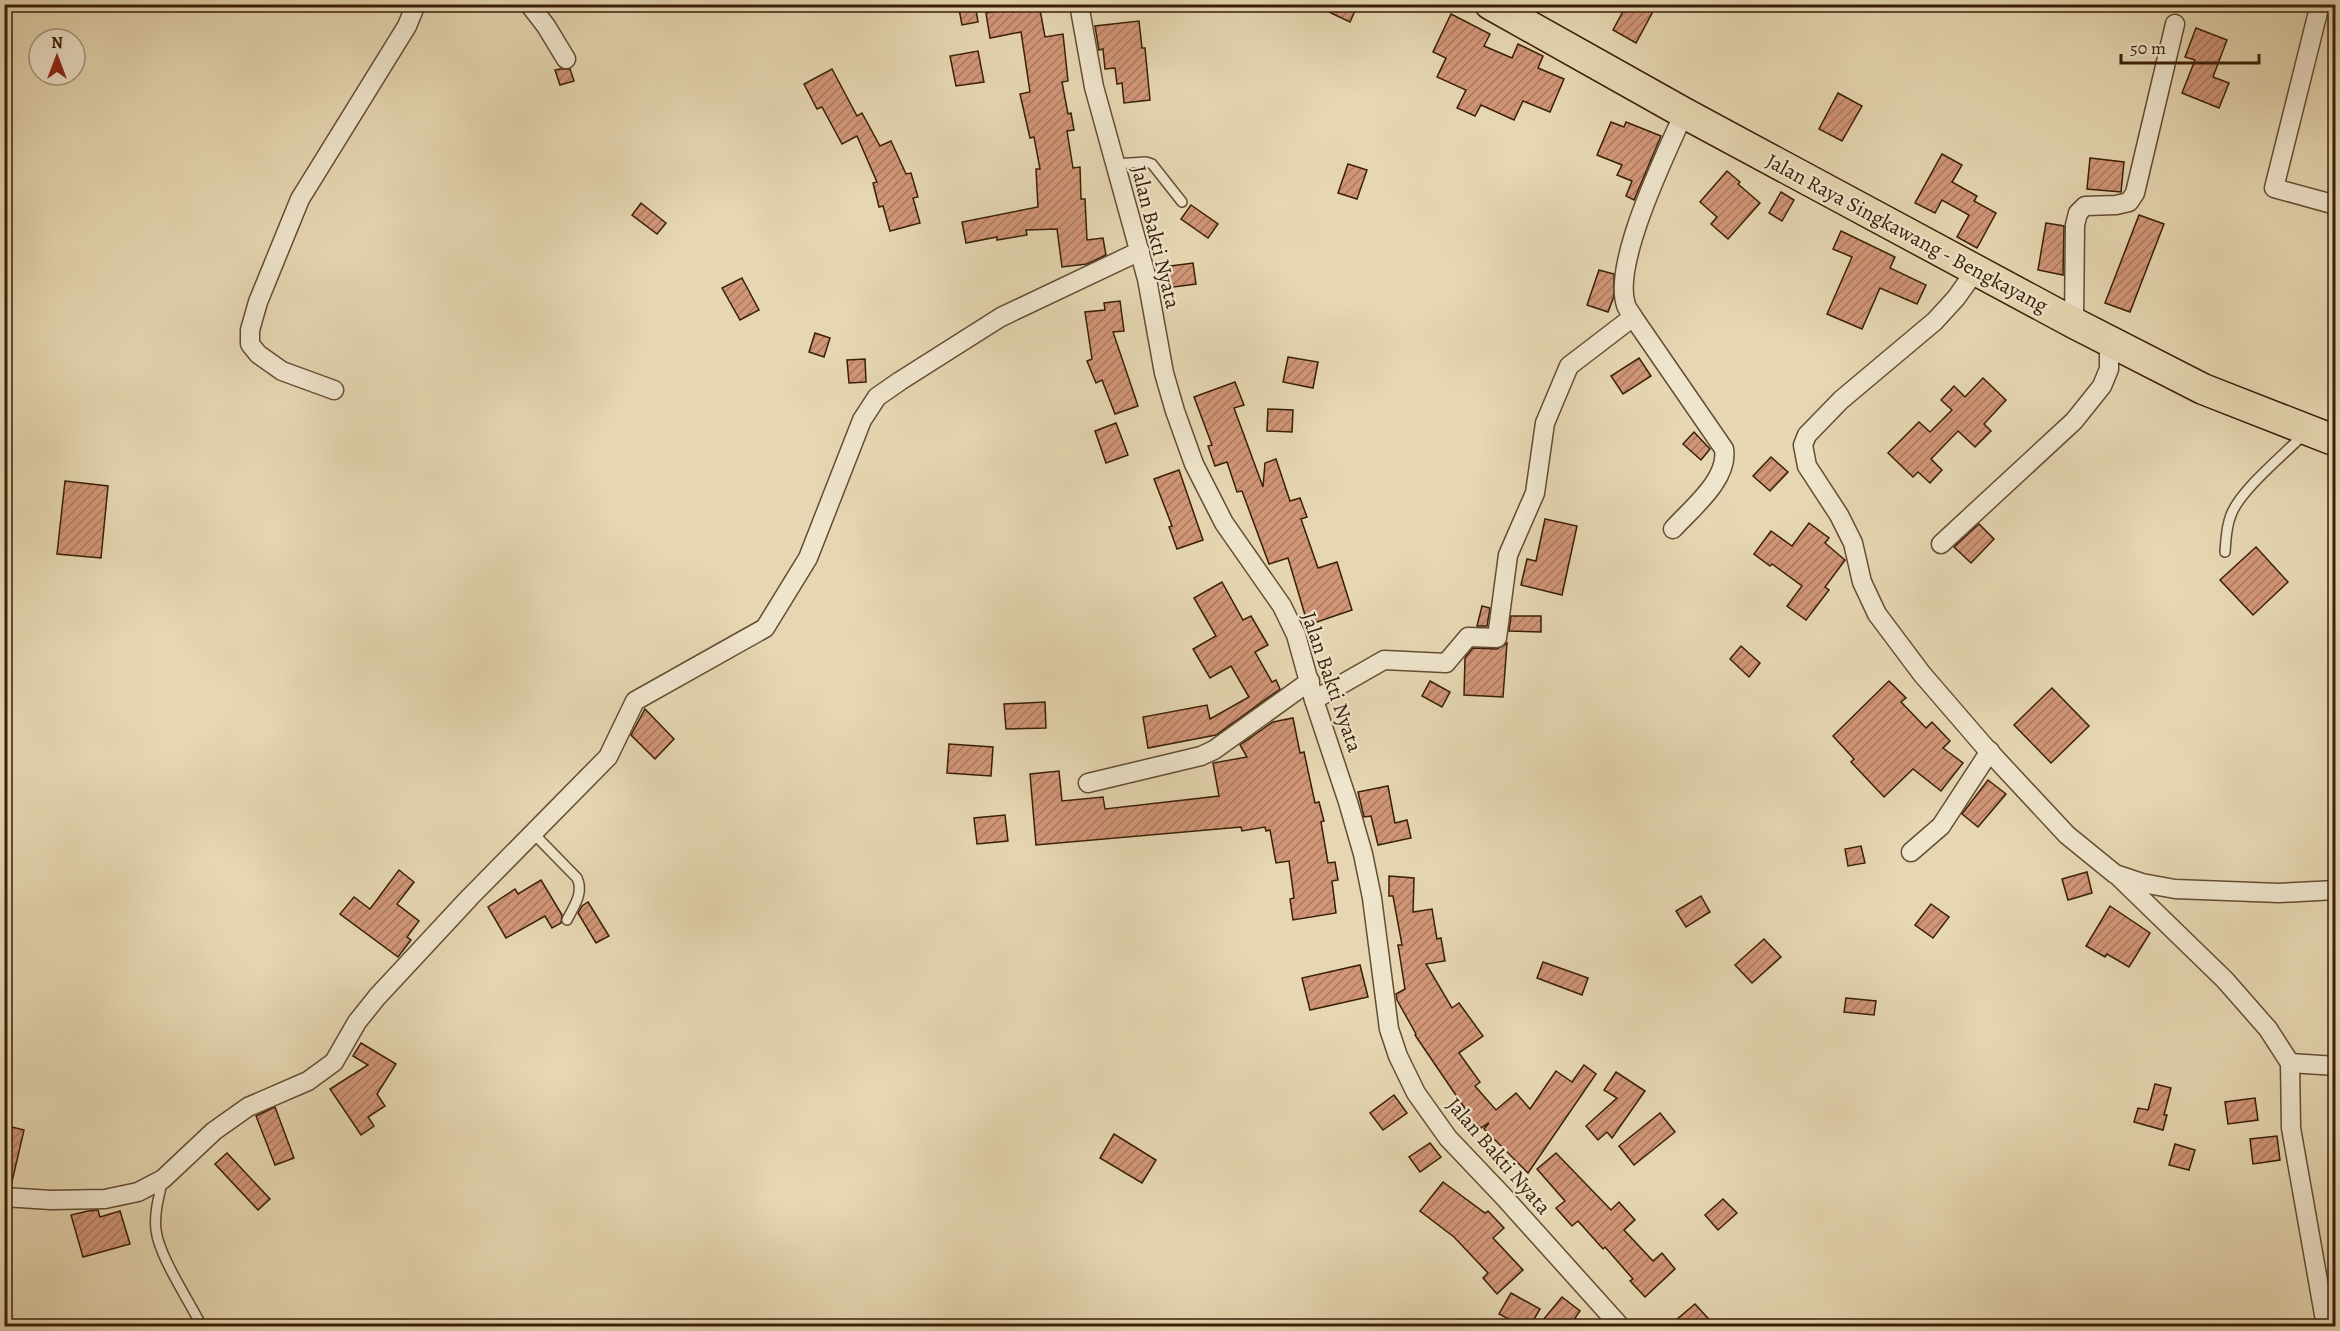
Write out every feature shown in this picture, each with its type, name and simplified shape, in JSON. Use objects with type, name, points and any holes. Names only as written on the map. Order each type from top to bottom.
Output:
[{"type":"main road","name":"Jalan Raya Singkawang - Bengkayang","points":[[1490,4],[1684,113],[2074,323],[2203,389],[2328,439]]},
{"type":"street","points":[[334,390],[282,371],[258,354],[250,344],[250,330],[258,302],[300,199],[407,26],[416,4]]},
{"type":"street","points":[[529,4],[546,26],[566,59]]},
{"type":"street","name":"Jalan Bakti Nyata","points":[[1079,4],[1094,87],[1140,251],[1164,373],[1175,411],[1194,464],[1224,524],[1282,606],[1296,635],[1314,700],[1363,854],[1372,898],[1389,1029],[1398,1056],[1416,1093],[1448,1138],[1620,1326]]},
{"type":"street","points":[[2320,4],[2274,188],[2336,206]]},
{"type":"street","points":[[2074,323],[2075,225],[2078,213],[2085,206],[2116,205],[2128,202],[2135,193],[2175,24]]},
{"type":"street","points":[[1673,529],[1721,475],[1726,459],[1724,449],[1625,304],[1624,284],[1632,237],[1684,113]]},
{"type":"street","points":[[4,1197],[51,1200],[105,1199],[138,1192],[163,1179],[214,1131],[248,1107],[308,1082],[334,1062],[357,1022],[378,997],[470,897],[608,757],[635,701],[765,628],[808,558],[862,420],[877,397],[1001,317],[1140,251]]},
{"type":"street","points":[[1976,270],[1956,298],[1935,321],[1840,400],[1807,435],[1803,445],[1807,466],[1839,515],[1853,543],[1862,582],[1877,614],[1922,674],[2067,834],[2115,874],[2225,980],[2268,1029],[2290,1063],[2291,1128],[2326,1326]]},
{"type":"street","points":[[1314,700],[1384,660],[1446,663],[1468,637],[1497,638],[1508,555],[1535,493],[1545,423],[1569,366],[1633,317]]},
{"type":"street","points":[[1941,544],[2074,421],[2106,378],[2109,369],[2109,339]]},
{"type":"street","points":[[1088,783],[1201,756],[1214,750],[1310,681]]},
{"type":"street","points":[[1911,852],[1941,826],[1990,751]]},
{"type":"street","points":[[2115,874],[2142,883],[2175,889],[2279,893],[2336,890]]},
{"type":"street","points":[[2290,1063],[2336,1066]]},
{"type":"lane","points":[[1115,164],[1146,162],[1152,164],[1182,202]]},
{"type":"lane","points":[[2226,552],[2226,530],[2231,513],[2245,494],[2328,439]]},
{"type":"lane","points":[[533,833],[578,878],[581,886],[580,894],[567,920]]},
{"type":"lane","points":[[163,1179],[156,1213],[156,1231],[161,1248],[200,1323]]},
{"type":"building","points":[[958,4],[975,4],[978,22],[962,25]]},
{"type":"building","points":[[1039,4],[1045,37],[1063,34],[1068,81],[1062,82],[1068,114],[1071,113],[1074,130],[1067,131],[1073,168],[1080,167],[1081,199],[1085,199],[1087,240],[1103,238],[1106,255],[1087,264],[1062,267],[1057,229],[1026,230],[1027,235],[997,240],[997,237],[966,243],[962,222],[1038,207],[1036,169],[1040,169],[1034,137],[1030,138],[1020,94],[1030,92],[1021,32],[990,38],[986,13]]},
{"type":"building","points":[[1312,4],[1358,4],[1350,22]]},
{"type":"building","points":[[1627,4],[1657,4],[1636,43],[1613,30]]},
{"type":"building","points":[[1451,14],[1490,34],[1484,46],[1512,58],[1518,44],[1543,56],[1538,68],[1564,79],[1550,112],[1523,101],[1514,120],[1481,105],[1475,116],[1457,108],[1466,90],[1437,77],[1446,58],[1433,52]]},
{"type":"building","points":[[1139,21],[1142,48],[1145,48],[1150,100],[1124,103],[1122,83],[1117,84],[1115,68],[1105,69],[1103,49],[1099,50],[1095,26]]},
{"type":"building","points":[[2196,28],[2227,40],[2213,77],[2229,83],[2219,108],[2182,93],[2195,60],[2185,57]]},
{"type":"building","points":[[978,51],[984,82],[956,86],[950,56]]},
{"type":"building","points":[[570,69],[574,81],[560,85],[555,70]]},
{"type":"building","points":[[832,69],[857,116],[862,113],[880,146],[891,141],[906,174],[911,173],[918,197],[913,198],[920,223],[890,231],[883,206],[879,207],[873,183],[877,182],[857,136],[842,144],[822,107],[817,109],[804,84]]},
{"type":"building","points":[[1838,93],[1862,106],[1842,141],[1819,129]]},
{"type":"building","points":[[1611,122],[1624,127],[1626,122],[1661,136],[1634,200],[1626,196],[1632,181],[1617,175],[1622,165],[1597,155]]},
{"type":"building","points":[[1942,154],[1962,165],[1952,182],[1977,196],[1974,201],[1996,213],[1977,248],[1957,237],[1969,215],[1942,200],[1935,213],[1915,203]]},
{"type":"building","points":[[2090,158],[2124,162],[2121,192],[2087,189]]},
{"type":"building","points":[[1348,164],[1367,170],[1357,199],[1338,193]]},
{"type":"building","points":[[1727,171],[1760,203],[1728,239],[1711,224],[1717,217],[1700,202]]},
{"type":"building","points":[[1781,192],[1794,200],[1782,221],[1769,213]]},
{"type":"building","points":[[641,203],[666,223],[657,234],[632,215]]},
{"type":"building","points":[[1191,205],[1218,224],[1208,238],[1181,219]]},
{"type":"building","points":[[2139,215],[2164,224],[2130,312],[2105,303]]},
{"type":"building","points":[[2046,223],[2064,226],[2063,275],[2038,270]]},
{"type":"building","points":[[1841,231],[1895,257],[1890,268],[1926,285],[1917,304],[1880,288],[1862,329],[1827,314],[1852,257],[1833,249]]},
{"type":"building","points":[[1193,263],[1196,284],[1166,288],[1163,267]]},
{"type":"building","points":[[1599,270],[1614,274],[1614,296],[1608,312],[1587,305]]},
{"type":"building","points":[[742,278],[759,310],[740,320],[722,288]]},
{"type":"building","points":[[1120,301],[1124,331],[1113,332],[1138,406],[1115,414],[1102,380],[1096,383],[1087,361],[1092,359],[1085,312],[1105,310],[1104,303]]},
{"type":"building","points":[[815,333],[830,338],[824,357],[809,352]]},
{"type":"building","points":[[1288,357],[1318,362],[1313,388],[1283,382]]},
{"type":"building","points":[[1639,358],[1651,376],[1623,394],[1611,376]]},
{"type":"building","points":[[865,359],[866,382],[849,383],[847,360]]},
{"type":"building","points":[[1983,378],[2006,400],[1984,424],[1991,431],[1975,447],[1958,431],[1931,459],[1942,470],[1930,483],[1918,472],[1913,477],[1888,453],[1919,422],[1930,432],[1952,410],[1941,400],[1954,386],[1965,397]]},
{"type":"building","points":[[1235,382],[1244,405],[1234,408],[1263,487],[1265,463],[1276,459],[1290,501],[1300,498],[1307,517],[1301,519],[1318,568],[1337,562],[1352,610],[1308,625],[1288,558],[1269,564],[1242,491],[1237,492],[1227,462],[1215,466],[1208,446],[1212,445],[1194,397]]},
{"type":"building","points":[[1268,409],[1293,410],[1292,432],[1267,431]]},
{"type":"building","points":[[1116,423],[1128,455],[1106,463],[1095,431]]},
{"type":"building","points":[[1694,432],[1710,449],[1701,460],[1683,444]]},
{"type":"building","points":[[1771,457],[1788,472],[1770,491],[1753,476]]},
{"type":"building","points":[[1179,470],[1203,540],[1177,549],[1169,527],[1172,526],[1154,479]]},
{"type":"building","points":[[65,481],[108,486],[101,558],[57,554]]},
{"type":"building","points":[[1545,519],[1577,526],[1562,595],[1521,585],[1527,559],[1536,561]]},
{"type":"building","points":[[1809,523],[1829,538],[1825,543],[1845,560],[1825,587],[1829,590],[1806,620],[1787,606],[1802,586],[1754,554],[1771,531],[1792,546]]},
{"type":"building","points":[[1979,524],[1994,539],[1971,563],[1954,547]]},
{"type":"building","points":[[2256,547],[2288,582],[2253,615],[2220,580]]},
{"type":"building","points":[[1222,582],[1243,620],[1251,616],[1268,645],[1255,652],[1272,682],[1276,680],[1280,689],[1216,735],[1148,748],[1143,717],[1207,705],[1210,719],[1249,697],[1231,666],[1210,678],[1193,649],[1216,636],[1194,598]]},
{"type":"building","points":[[1482,606],[1490,608],[1487,626],[1477,626]]},
{"type":"building","points":[[1511,616],[1541,616],[1541,632],[1509,631]]},
{"type":"building","points":[[1507,643],[1503,697],[1464,695],[1465,658],[1473,648],[1497,649]]},
{"type":"building","points":[[1741,646],[1760,663],[1749,677],[1730,659]]},
{"type":"building","points":[[1430,681],[1450,692],[1442,707],[1422,696]]},
{"type":"building","points":[[1889,681],[1906,698],[1901,702],[1926,728],[1932,722],[1950,741],[1943,748],[1963,763],[1941,791],[1913,769],[1884,797],[1851,762],[1854,759],[1833,736]]},
{"type":"building","points":[[2052,688],[2089,726],[2051,763],[2014,725]]},
{"type":"building","points":[[1045,702],[1046,728],[1006,729],[1004,704]]},
{"type":"building","points":[[645,709],[674,739],[655,759],[631,735]]},
{"type":"building","points":[[1293,718],[1300,753],[1304,752],[1315,803],[1319,802],[1324,821],[1321,822],[1328,863],[1335,862],[1338,880],[1332,881],[1336,913],[1293,920],[1290,899],[1294,898],[1289,861],[1276,863],[1270,830],[1266,831],[1265,827],[1242,831],[1241,827],[1036,845],[1030,774],[1059,771],[1062,801],[1103,797],[1105,809],[1219,796],[1213,763],[1247,757],[1240,745],[1273,722]]},
{"type":"building","points":[[949,744],[993,747],[991,776],[947,773]]},
{"type":"building","points":[[1988,780],[2006,794],[1978,827],[1962,814]]},
{"type":"building","points":[[1388,786],[1395,823],[1407,820],[1411,838],[1378,845],[1371,816],[1364,817],[1358,792]]},
{"type":"building","points":[[1005,815],[1008,841],[977,844],[974,818]]},
{"type":"building","points":[[1861,846],[1865,863],[1848,866],[1845,849]]},
{"type":"building","points":[[399,870],[414,882],[397,904],[419,921],[407,937],[411,940],[398,957],[340,914],[354,897],[370,909]]},
{"type":"building","points":[[2087,872],[2092,893],[2068,900],[2062,879]]},
{"type":"building","points":[[1389,876],[1414,878],[1413,912],[1432,909],[1437,939],[1441,938],[1445,961],[1426,964],[1452,1008],[1459,1003],[1483,1036],[1459,1053],[1480,1082],[1475,1086],[1496,1110],[1516,1093],[1530,1109],[1556,1071],[1572,1082],[1584,1065],[1596,1074],[1528,1173],[1484,1129],[1489,1123],[1481,1128],[1476,1123],[1470,1128],[1460,1116],[1466,1110],[1415,1035],[1397,1000],[1396,994],[1405,989],[1398,945],[1402,945],[1393,896],[1389,896]]},
{"type":"building","points":[[541,880],[562,915],[561,923],[552,928],[545,916],[506,938],[488,907],[515,889],[518,894]]},
{"type":"building","points":[[1701,896],[1710,912],[1686,927],[1676,911]]},
{"type":"building","points":[[588,902],[609,936],[596,943],[578,913]]},
{"type":"building","points":[[1931,904],[1949,917],[1933,938],[1915,925]]},
{"type":"building","points":[[2110,906],[2150,933],[2129,967],[2107,954],[2105,957],[2086,946]]},
{"type":"building","points":[[1764,939],[1781,957],[1752,983],[1735,965]]},
{"type":"building","points":[[1543,962],[1588,978],[1582,995],[1537,978]]},
{"type":"building","points":[[1360,965],[1368,997],[1310,1010],[1302,978]]},
{"type":"building","points":[[1846,998],[1876,1001],[1874,1015],[1844,1012]]},
{"type":"building","points":[[361,1043],[396,1064],[377,1094],[385,1106],[368,1117],[374,1126],[361,1135],[330,1089],[368,1065],[353,1056]]},
{"type":"building","points":[[1616,1072],[1645,1091],[1612,1138],[1607,1132],[1598,1140],[1586,1126],[1617,1098],[1604,1090]]},
{"type":"building","points":[[2155,1084],[2171,1088],[2164,1115],[2167,1115],[2163,1130],[2134,1122],[2138,1108],[2148,1110]]},
{"type":"building","points":[[1394,1095],[1407,1113],[1383,1130],[1370,1113]]},
{"type":"building","points":[[2255,1098],[2258,1120],[2228,1124],[2225,1102]]},
{"type":"building","points":[[275,1107],[294,1158],[275,1165],[256,1116]]},
{"type":"building","points":[[1660,1113],[1675,1132],[1634,1165],[1619,1146]]},
{"type":"building","points":[[8,1126],[24,1130],[11,1186],[4,1186],[4,1141]]},
{"type":"building","points":[[1114,1134],[1156,1160],[1142,1183],[1100,1158]]},
{"type":"building","points":[[2277,1136],[2280,1160],[2253,1164],[2250,1139]]},
{"type":"building","points":[[1430,1143],[1441,1157],[1420,1172],[1409,1157]]},
{"type":"building","points":[[2175,1144],[2195,1150],[2189,1170],[2169,1165]]},
{"type":"building","points":[[227,1153],[270,1199],[258,1210],[215,1164]]},
{"type":"building","points":[[1556,1153],[1611,1210],[1619,1202],[1635,1220],[1624,1230],[1653,1261],[1662,1253],[1675,1269],[1645,1297],[1630,1281],[1633,1279],[1605,1247],[1603,1249],[1578,1221],[1572,1226],[1556,1208],[1565,1201],[1537,1169]]},
{"type":"building","points":[[1443,1182],[1485,1213],[1488,1211],[1504,1228],[1493,1238],[1523,1270],[1497,1294],[1483,1278],[1488,1273],[1454,1237],[1420,1211]]},
{"type":"building","points":[[1723,1199],[1737,1213],[1718,1230],[1705,1215]]},
{"type":"building","points":[[98,1210],[100,1217],[120,1211],[130,1244],[83,1257],[71,1215]]},
{"type":"building","points":[[1511,1293],[1540,1309],[1530,1326],[1522,1326],[1499,1314]]},
{"type":"building","points":[[1562,1297],[1580,1311],[1575,1318],[1585,1326],[1551,1326],[1543,1320]]},
{"type":"building","points":[[1695,1304],[1715,1326],[1669,1326]]}]
